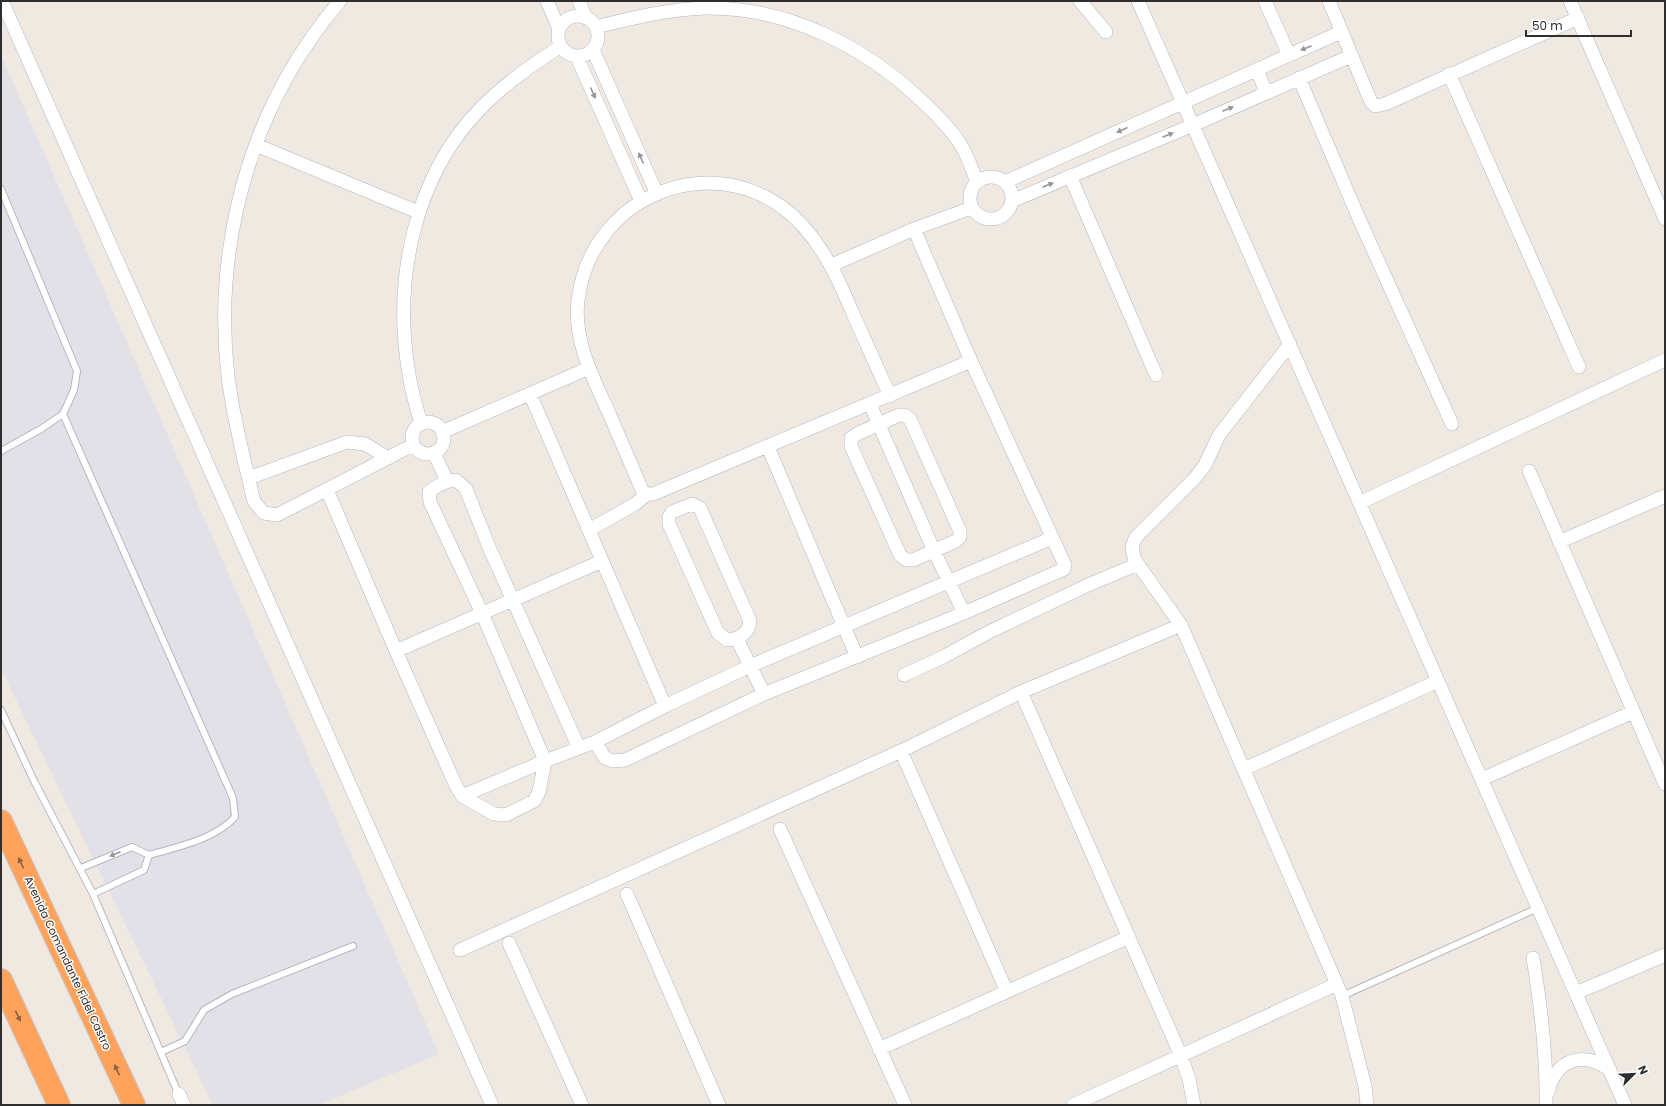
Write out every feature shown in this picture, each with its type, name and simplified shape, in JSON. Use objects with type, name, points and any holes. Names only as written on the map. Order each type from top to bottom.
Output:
[{"type":"highway","name":"Avenida Comandante Fidel Castro","points":[[1,821],[134,1105]]},
{"type":"highway","points":[[1,980],[59,1105]]},
{"type":"street","points":[[2,1],[492,1105]]},
{"type":"street","points":[[340,1],[325,19],[299,56],[276,96],[256,144],[236,207],[225,278],[225,350],[235,421],[254,501],[264,513],[277,515],[413,445]]},
{"type":"street","points":[[547,1],[559,29],[558,40],[560,46],[564,51],[577,57],[588,54],[593,50],[598,39],[596,27],[586,18],[579,1]]},
{"type":"street","points":[[1080,1],[1106,32]]},
{"type":"street","points":[[1138,1],[1625,1105]]},
{"type":"street","points":[[1265,1],[1289,55]]},
{"type":"street","points":[[1329,1],[1351,56],[1374,106],[1385,104],[1449,74],[1578,18]]},
{"type":"street","points":[[1570,1],[1665,219]]},
{"type":"street","points":[[596,27],[666,11],[707,8],[749,12],[793,21],[826,34],[870,59],[911,90],[940,118],[961,145],[977,182]]},
{"type":"street","points":[[559,29],[563,23],[573,17],[586,18]]},
{"type":"street","points":[[1005,182],[1341,32]]},
{"type":"street","points":[[422,424],[409,374],[403,304],[406,270],[418,212],[437,170],[456,139],[479,110],[505,85],[560,46]]},
{"type":"street","points":[[593,50],[656,194]]},
{"type":"street","points":[[1012,201],[1193,125],[1351,56]]},
{"type":"street","points":[[577,57],[641,201]]},
{"type":"street","points":[[1257,69],[1266,93]]},
{"type":"street","points":[[1449,74],[1579,367]]},
{"type":"street","points":[[1299,78],[1360,221],[1452,424]]},
{"type":"street","points":[[256,144],[418,212]]},
{"type":"street","points":[[1070,176],[1156,375]]},
{"type":"street","points":[[983,178],[998,178],[1005,182],[1012,194],[1012,201],[1010,208],[1005,214],[999,219],[991,220],[983,219],[976,215],[971,208],[969,201],[969,194],[972,187],[983,178]]},
{"type":"street","points":[[890,396],[832,265],[802,225],[778,204],[755,192],[739,186],[709,183],[684,184],[656,194],[641,201],[617,220],[598,244],[584,271],[578,301],[578,332],[589,368],[642,490],[647,494],[653,494],[768,447],[890,396],[970,361]]},
{"type":"street","points":[[832,265],[914,229],[971,208]]},
{"type":"street","points":[[595,742],[605,758],[613,761],[625,760],[764,694],[964,613],[1064,569],[1065,565],[970,361],[914,229]]},
{"type":"street","points":[[1290,344],[1219,435],[1205,465],[1196,477],[1136,537],[1132,544],[1132,552],[1138,564],[1181,625],[1340,990],[1365,1086],[1367,1105]]},
{"type":"street","points":[[1360,503],[1665,360]]},
{"type":"street","points":[[442,432],[589,368]]},
{"type":"street","points":[[530,394],[665,706]]},
{"type":"street","points":[[870,404],[934,551],[964,613]]},
{"type":"street","points":[[899,415],[904,415],[910,418],[960,531],[960,537],[956,541],[913,560],[906,560],[900,555],[851,446],[852,438],[879,424],[899,415]]},
{"type":"street","points":[[422,424],[434,424],[442,432],[444,438],[442,444],[439,450],[434,453],[422,453],[413,445],[413,433],[416,428],[422,424]]},
{"type":"street","points":[[248,478],[347,442],[365,444],[388,458]]},
{"type":"street","points":[[768,447],[857,656]]},
{"type":"street","points":[[434,453],[447,481]]},
{"type":"street","points":[[1528,472],[1665,784]]},
{"type":"street","points":[[327,490],[396,651],[456,786],[462,796],[494,814],[506,815],[534,801],[539,792],[545,761],[482,613],[430,502],[429,492],[447,481],[456,480],[466,489],[489,547],[580,748]]},
{"type":"street","points":[[672,486],[683,506]]},
{"type":"street","points":[[589,530],[635,504],[647,494]]},
{"type":"street","points":[[1559,542],[1665,496]]},
{"type":"street","points":[[692,504],[700,508],[750,621],[747,630],[737,639],[727,640],[718,633],[669,524],[669,517],[672,512],[683,506],[692,504]]},
{"type":"street","points":[[462,796],[545,761],[595,742],[665,706],[750,666],[1052,538]]},
{"type":"street","points":[[396,651],[602,561]]},
{"type":"street","points":[[904,675],[943,657],[989,632],[1088,585],[1138,564]]},
{"type":"street","points":[[460,950],[901,751],[1021,692],[1181,625]]},
{"type":"street","points":[[737,639],[764,694]]},
{"type":"street","points":[[1244,769],[1438,681]]},
{"type":"street","points":[[1021,692],[1181,1056],[1189,1078],[1194,1105]]},
{"type":"street","points":[[1482,779],[1634,712]]},
{"type":"street","points":[[901,751],[1007,992]]},
{"type":"street","points":[[780,829],[905,1105]]},
{"type":"street","points":[[627,894],[719,1105]]},
{"type":"street","points":[[879,1049],[1129,937]]},
{"type":"street","points":[[509,943],[582,1105]]},
{"type":"street","points":[[1576,993],[1665,955]]},
{"type":"street","points":[[1534,958],[1544,1045],[1546,1102]]},
{"type":"street","points":[[1073,1105],[1181,1056],[1340,990]]},
{"type":"street","points":[[1546,1102],[1553,1079],[1568,1062],[1579,1059],[1590,1060],[1601,1064],[1610,1070]]},
{"type":"lane","points":[[1,189],[77,371],[74,390],[63,414],[41,429],[1,451]]},
{"type":"lane","points":[[63,414],[233,798],[235,817],[227,826],[199,840],[149,855],[132,847],[81,868]]},
{"type":"lane","points":[[1,710],[34,781],[81,868],[93,894],[181,1101]]},
{"type":"lane","points":[[93,894],[144,870],[149,855]]},
{"type":"lane","points":[[1340,990],[1538,908]]},
{"type":"lane","points":[[161,1052],[185,1041],[204,1010],[232,994],[353,946]]},
{"type":"shaded area","points":[[1,55],[439,1054],[319,1105],[213,1105],[1,669]]}]
